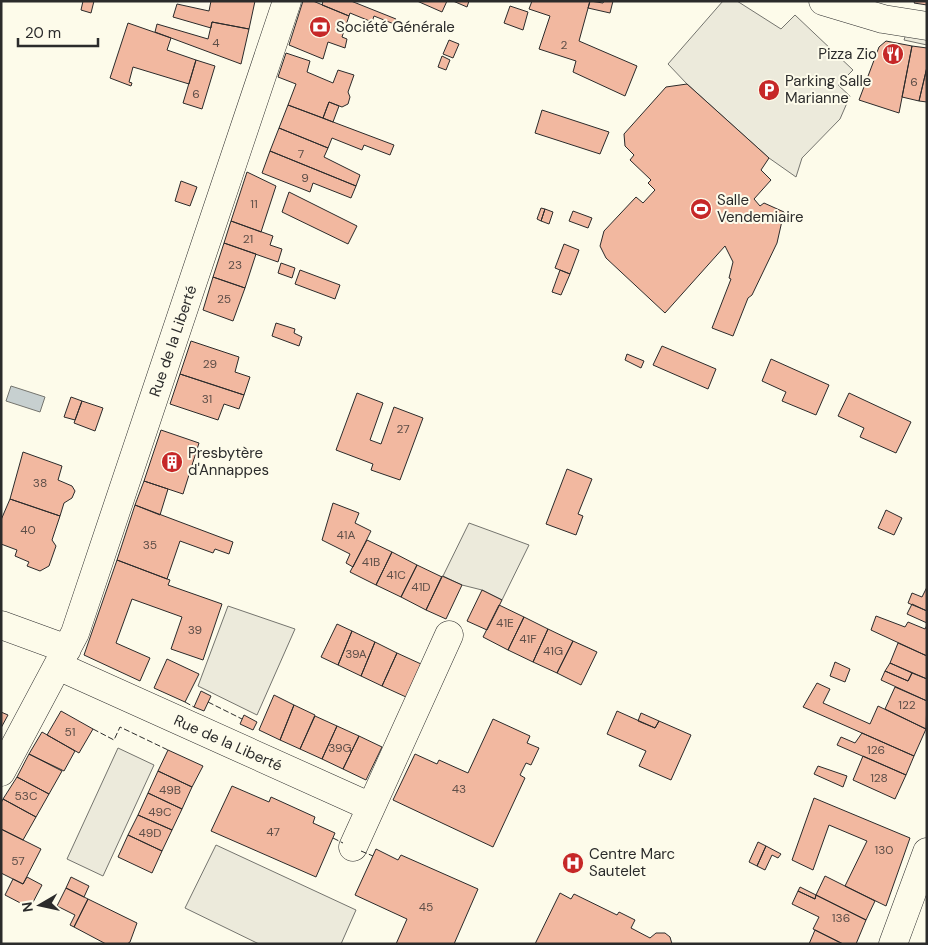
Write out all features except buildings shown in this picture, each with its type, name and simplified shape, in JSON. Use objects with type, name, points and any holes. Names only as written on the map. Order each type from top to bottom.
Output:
[{"type":"street","points":[[823,1],[883,19],[927,26]]},
{"type":"street","name":"Rue de la Liberté","points":[[1,772],[75,633],[285,8]]},
{"type":"street","points":[[1,625],[63,658]]},
{"type":"street","points":[[353,847],[449,636]]},
{"type":"street","name":"Rue de la Liberté","points":[[63,658],[371,807]]},
{"type":"street","points":[[893,944],[926,853]]},
{"type":"shaded area","name":"Parking Salle Marianne","points":[[723,1],[737,1],[781,29],[795,15],[853,70],[838,85],[850,96],[840,119],[802,158],[796,177],[769,158],[687,84],[668,64]]},
{"type":"shaded area","points":[[907,31],[927,36],[927,45],[904,40]]},
{"type":"shaded area","points":[[11,386],[45,397],[40,412],[6,401]]},
{"type":"shaded area","points":[[469,523],[529,545],[502,600],[482,590],[462,585],[443,576]]},
{"type":"shaded area","points":[[228,606],[295,629],[257,715],[198,686]]},
{"type":"shaded area","points":[[118,748],[154,765],[103,876],[67,859]]},
{"type":"shaded area","points":[[216,845],[356,910],[341,944],[259,944],[185,908]]},
{"type":"fence","points":[[185,702],[194,707]]},
{"type":"fence","points":[[208,702],[242,719]]},
{"type":"fence","points":[[93,729],[114,740],[120,727],[168,750]]},
{"type":"fence","points":[[333,838],[343,843]]},
{"type":"fence","points":[[361,851],[373,856]]},
{"type":"place","name":"Société Générale","points":[[320,27]]},
{"type":"place","name":"Pizza Zio","points":[[893,54]]},
{"type":"place","name":"Parking Salle Marianne","points":[[769,90]]},
{"type":"place","name":"Salle Vendemiaire","points":[[701,209]]},
{"type":"place","name":"Presbytère d'Annappes","points":[[172,462]]},
{"type":"place","name":"Centre Marc Sautelet","points":[[573,863]]}]
